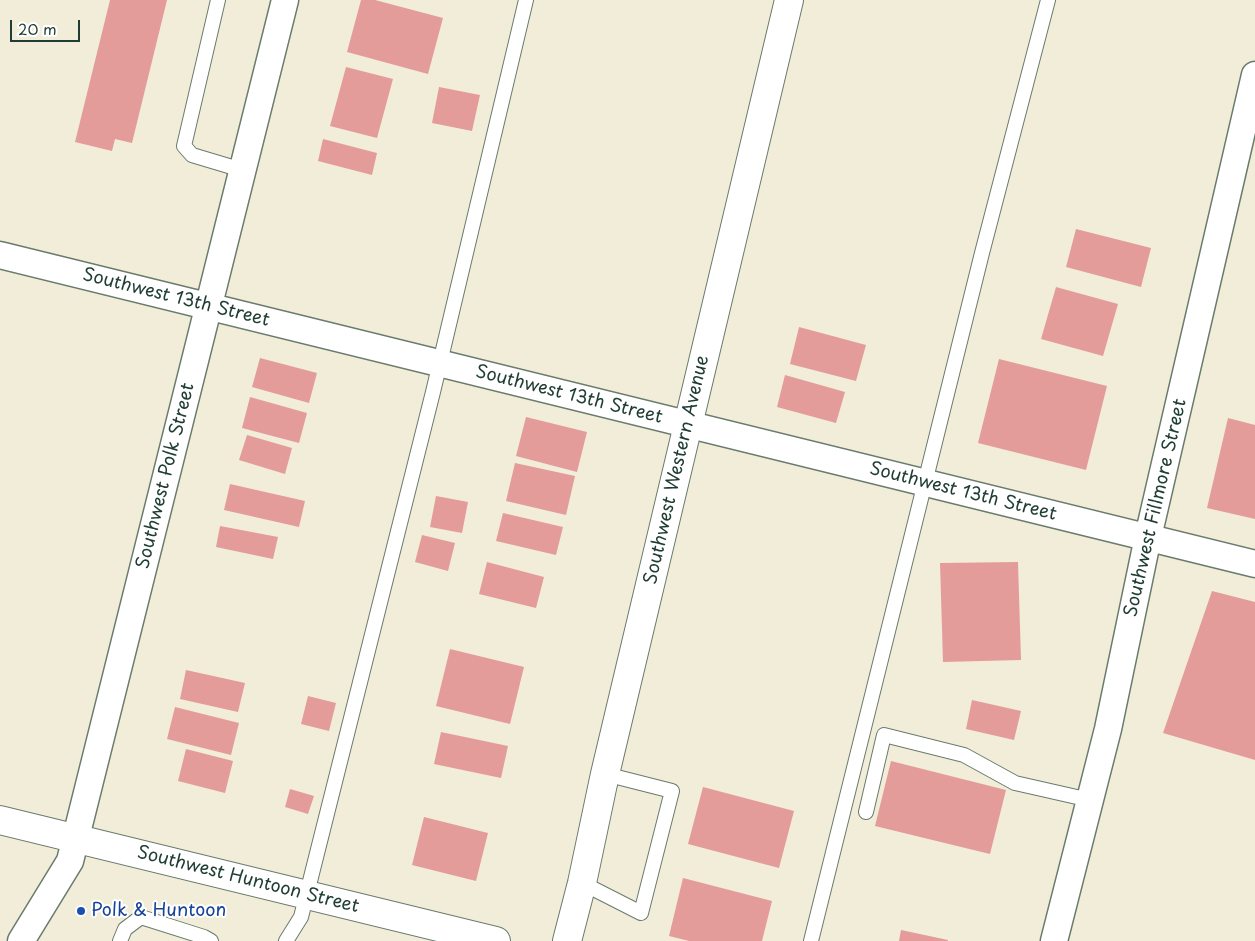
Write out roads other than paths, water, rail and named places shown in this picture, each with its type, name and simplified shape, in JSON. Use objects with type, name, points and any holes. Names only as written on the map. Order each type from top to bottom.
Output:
[{"type":"street","name":"Southwest Polk Street","points":[[21,941],[70,861],[285,0]]},
{"type":"street","name":"Southwest Western Avenue","points":[[567,941],[789,0]]},
{"type":"street","name":"Southwest Fillmore Street","points":[[1054,941],[1108,729],[1148,537],[1255,75]]},
{"type":"street","name":"Southwest 13th Street","points":[[0,255],[1255,564]]},
{"type":"street","name":"Southwest Huntoon Street","points":[[0,820],[494,941]]},
{"type":"lane","points":[[218,0],[184,146],[192,155],[242,170]]},
{"type":"lane","points":[[286,941],[301,917],[439,363],[526,0]]},
{"type":"lane","points":[[811,941],[982,253],[1048,0]]},
{"type":"lane","points":[[866,812],[884,735],[964,755],[1015,783],[1090,800]]},
{"type":"lane","points":[[582,883],[641,913],[672,791],[605,774]]},
{"type":"lane","points":[[120,941],[125,929],[141,916],[211,941]]},
{"type":"place","name":"Polk & Huntoon","points":[[81,911]]}]
